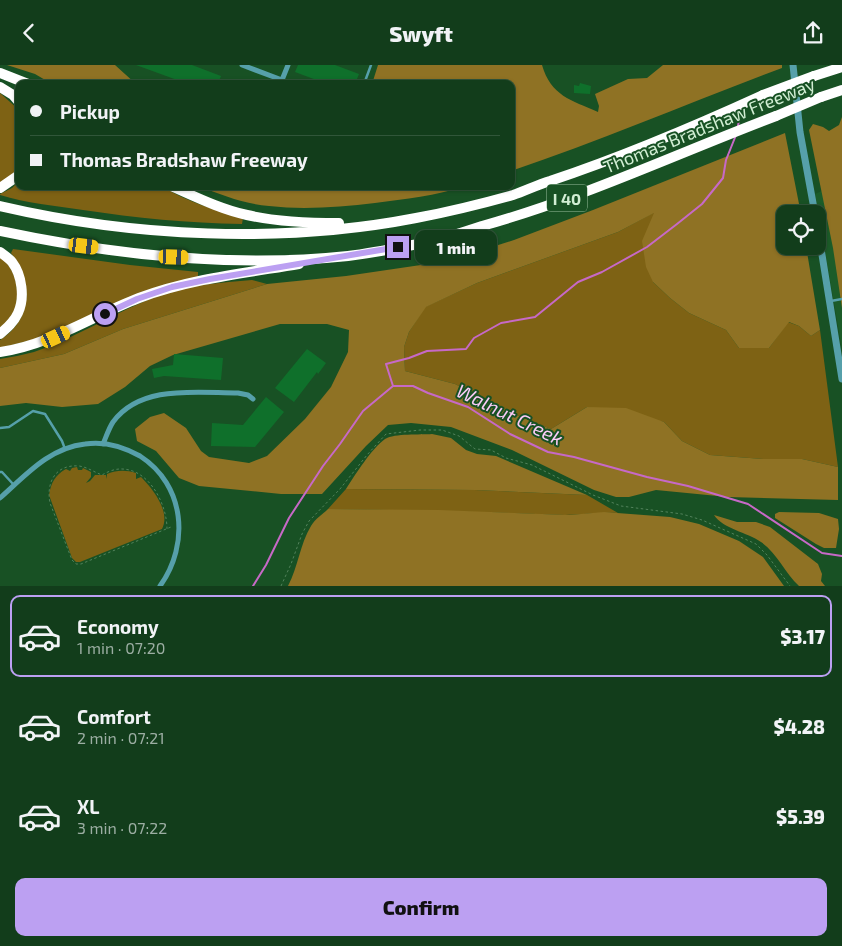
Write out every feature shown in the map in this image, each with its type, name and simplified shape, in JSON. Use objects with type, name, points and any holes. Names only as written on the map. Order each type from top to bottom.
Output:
[{"type":"highway","name":"Thomas Bradshaw Freeway","points":[[0,206],[38,215],[192,233],[264,235],[315,232],[417,218],[513,195],[595,165],[719,115],[763,95],[842,67]]},
{"type":"highway","points":[[0,73],[18,80]]},
{"type":"highway","points":[[0,87],[15,98]]},
{"type":"highway","name":"Thomas Bradshaw Freeway","points":[[0,231],[84,246],[174,257],[300,259],[350,255],[429,241],[524,215],[842,90]]},
{"type":"highway","points":[[0,188],[15,178]]},
{"type":"highway","points":[[180,190],[214,205],[247,215],[295,223],[378,224]]},
{"type":"highway","points":[[0,252],[12,263],[19,276],[22,293],[19,311],[12,323],[0,334]]},
{"type":"highway","points":[[0,352],[15,350],[56,337],[137,299],[172,287],[350,255]]},
{"type":"street","points":[[242,65],[282,80],[288,65]]},
{"type":"street","points":[[792,65],[800,132],[813,205]]},
{"type":"street","points":[[822,255],[842,379]]},
{"type":"street","points":[[104,444],[113,423],[130,405],[150,398],[168,393],[238,393],[248,395],[253,399]]},
{"type":"street","points":[[0,497],[48,457],[64,449],[85,444],[104,444],[119,447],[133,453],[148,462],[160,473],[176,501],[180,529],[179,544],[173,565],[160,586]]},
{"type":"lane","points":[[365,80],[371,65]]},
{"type":"lane","points":[[830,301],[842,299]]},
{"type":"lane","points":[[0,428],[9,427],[33,411],[45,414],[62,441],[64,449]]},
{"type":"lane","points":[[0,473],[2,472],[14,485]]},
{"type":"path","points":[[281,586],[308,521],[340,489],[386,434],[420,430],[442,430],[459,436],[475,449],[491,450],[506,458],[532,465],[592,495],[621,506],[682,514],[702,520],[756,544],[767,555],[790,586]]},
{"type":"path","points":[[167,529],[163,505],[157,493],[147,480],[130,470],[119,469],[102,475],[80,466],[72,466],[53,476],[49,484],[48,495],[50,503],[72,560],[76,564],[81,564],[167,529],[171,527]]},
{"type":"shaded area","points":[[7,65],[115,65],[132,80],[45,80],[35,74]]},
{"type":"shaded area","points":[[378,65],[542,65],[551,84],[563,96],[598,112],[599,106],[595,94],[628,79],[647,78],[663,65],[782,65],[782,68],[579,147],[515,170],[515,80],[373,80]]},
{"type":"shaded area","points":[[0,93],[15,106],[15,171],[0,183]]},
{"type":"shaded area","points":[[842,117],[842,308],[826,205],[824,205],[809,130],[813,124],[829,131],[839,125]]},
{"type":"shaded area","points":[[785,133],[799,205],[776,205],[776,255],[808,255],[820,330],[811,336],[799,326],[789,322],[769,348],[739,348],[726,330],[689,313],[653,282],[646,267],[642,241],[654,213],[618,232],[477,283],[426,307],[409,332],[404,347],[405,371],[455,384],[512,413],[551,429],[587,407],[626,408],[664,422],[682,441],[710,455],[763,459],[802,459],[838,467],[838,500],[728,497],[656,490],[629,497],[616,497],[594,490],[512,450],[451,427],[411,423],[388,425],[322,494],[281,494],[199,486],[179,478],[156,451],[137,441],[135,429],[150,417],[164,413],[186,428],[201,451],[209,457],[249,463],[267,456],[305,419],[331,387],[348,352],[349,330],[327,324],[280,324],[173,355],[150,366],[125,387],[98,404],[62,407],[26,403],[0,406],[0,368],[64,354],[123,329],[267,284],[346,276],[448,261],[514,240]]},
{"type":"shaded area","points":[[842,182],[842,349],[826,255],[826,205],[817,205],[815,194]]},
{"type":"shaded area","points":[[15,185],[15,190],[169,190],[212,209],[243,218],[242,224],[182,221],[41,204],[0,195]]},
{"type":"shaded area","points":[[209,190],[450,190],[409,199],[349,206],[309,208],[260,205],[224,196]]},
{"type":"shaded area","points":[[655,212],[653,282],[689,313],[726,330],[739,348],[769,348],[788,322],[799,326],[811,336],[820,330],[838,467],[802,459],[763,459],[710,455],[682,441],[664,422],[587,407],[551,429],[512,413],[455,384],[405,371],[404,347],[409,332],[425,307],[477,283],[618,232]]},
{"type":"shaded area","points":[[13,249],[198,272],[198,277],[32,340],[0,348],[0,340],[19,322],[24,311],[26,299],[23,276],[11,253]]},
{"type":"shaded area","points":[[0,257],[11,268],[16,283],[17,300],[13,315],[0,330]]},
{"type":"shaded area","points":[[252,280],[267,284],[123,329],[64,354],[0,368],[0,359],[34,352],[50,346],[171,291],[194,286]]},
{"type":"shaded area","points":[[432,434],[451,438],[466,450],[477,454],[496,456],[587,495],[475,490],[346,489],[369,455],[385,439],[401,435]]},
{"type":"shaded area","points":[[77,467],[78,470],[83,468],[91,472],[91,477],[86,483],[95,475],[106,475],[107,479],[107,474],[114,472],[136,473],[136,479],[141,477],[159,501],[164,515],[162,529],[76,562],[72,558],[49,495],[52,483],[59,474],[66,469],[70,471],[72,468]]},
{"type":"shaded area","points":[[346,489],[475,490],[587,495],[618,513],[565,515],[328,509]]},
{"type":"shaded area","points":[[328,509],[439,510],[569,515],[604,512],[670,517],[699,524],[739,541],[763,557],[784,586],[288,586],[307,533],[315,521]]},
{"type":"shaded area","points":[[779,512],[819,513],[838,519],[839,529],[836,548],[824,548],[816,544],[775,518],[775,514]]},
{"type":"shaded area","points":[[714,515],[737,522],[756,522],[770,527],[818,564],[822,574],[821,581],[825,586],[799,586],[767,547],[761,542],[723,524]]},
{"type":"building","points":[[136,65],[192,65],[221,76],[220,80],[177,80]]},
{"type":"building","points":[[298,65],[335,65],[359,74],[357,80],[316,80],[295,72]]},
{"type":"building","points":[[580,83],[591,86],[590,94],[574,93],[574,85],[579,86]]},
{"type":"building","points":[[307,349],[326,363],[294,402],[275,388]]},
{"type":"building","points":[[174,354],[223,358],[221,380],[164,376],[154,378],[152,369],[173,365]]},
{"type":"building","points":[[266,397],[284,412],[255,447],[211,446],[212,423],[243,425]]},
{"type":"waterway","points":[[738,126],[739,120]]},
{"type":"waterway","points":[[393,386],[386,364],[427,351],[466,349],[474,338],[501,323],[535,317],[578,282],[602,272],[647,247],[702,204],[723,178],[726,160],[736,135]]},
{"type":"waterway","name":"Walnut Creek","points":[[253,586],[266,565],[289,518],[323,466],[363,411],[393,386],[413,386],[468,407],[510,434],[548,452],[688,486],[748,504],[822,553],[842,556]]},
{"type":"route","points":[[105,314],[137,299],[172,287],[398,247]]}]
